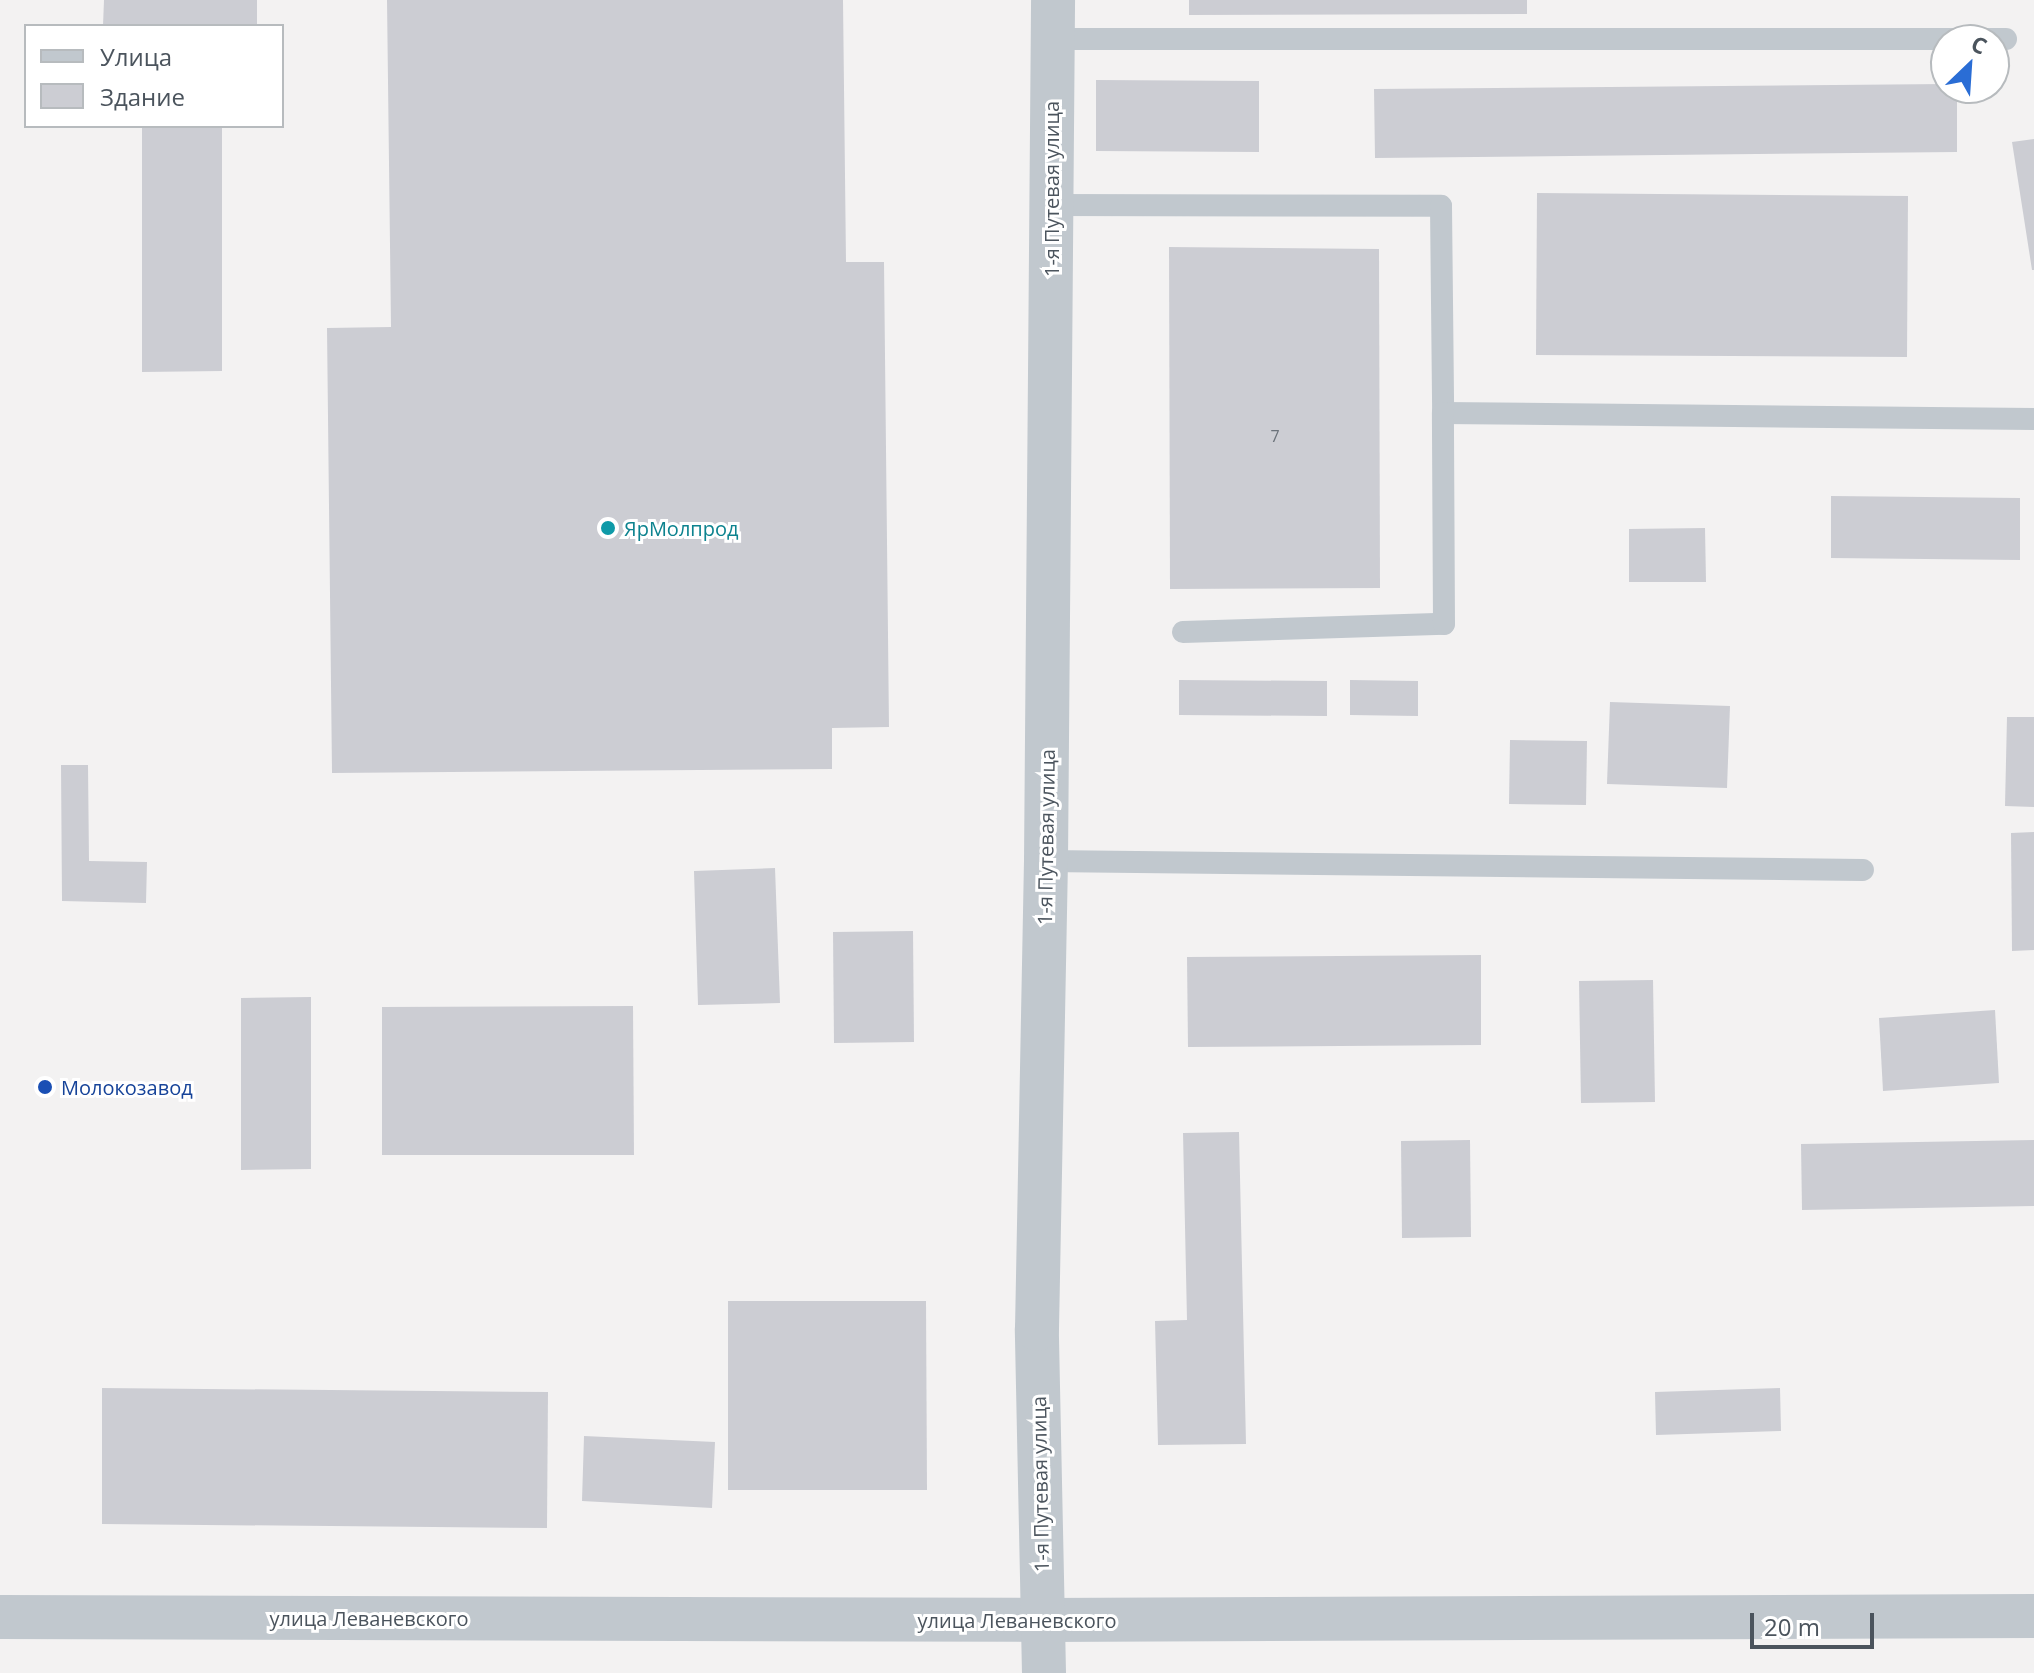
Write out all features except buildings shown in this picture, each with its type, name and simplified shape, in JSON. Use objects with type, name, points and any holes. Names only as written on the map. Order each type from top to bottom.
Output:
[{"type":"street","name":"1-я Путевая улица","points":[[1044,1673],[1037,1329],[1046,861],[1052,20]]},
{"type":"street","name":"улица Леваневского","points":[[0,1617],[1043,1620],[2034,1616]]},
{"type":"lane","points":[[1052,20],[1930,37]]},
{"type":"lane","points":[[1051,205],[1441,206],[1444,624],[1183,632]]},
{"type":"lane","points":[[1443,413],[2034,419]]},
{"type":"lane","points":[[1046,861],[1863,870]]},
{"type":"place","name":"ЯрМолпрод","points":[[608,528]]},
{"type":"place","name":"Молокозавод","points":[[45,1087]]}]
